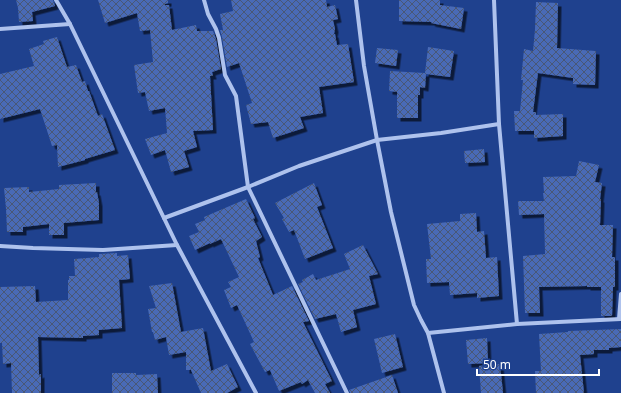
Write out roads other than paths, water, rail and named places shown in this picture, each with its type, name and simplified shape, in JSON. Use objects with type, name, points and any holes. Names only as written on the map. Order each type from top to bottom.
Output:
[{"type":"street","points":[[56,0],[70,24],[177,245],[256,393]]},
{"type":"street","points":[[204,0],[208,14],[219,38],[225,75],[236,96],[248,187],[347,393]]},
{"type":"street","points":[[356,0],[364,66],[390,212],[414,305],[428,333],[444,393]]},
{"type":"street","points":[[494,0],[499,124],[517,324]]},
{"type":"street","points":[[0,29],[70,24]]},
{"type":"street","points":[[164,218],[248,187],[299,166],[377,140],[441,133],[499,124]]},
{"type":"street","points":[[0,246],[103,250],[177,245]]},
{"type":"street","points":[[428,333],[517,324],[620,319],[621,294]]}]
